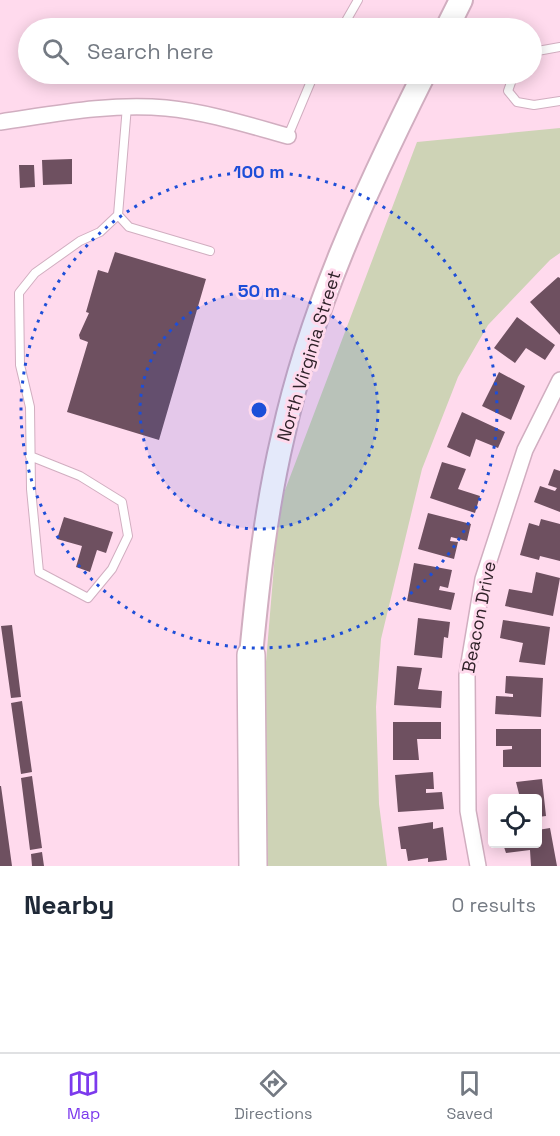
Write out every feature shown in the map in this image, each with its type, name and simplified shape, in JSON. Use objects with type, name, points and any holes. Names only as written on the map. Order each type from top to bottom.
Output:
[{"type":"highway","points":[[251,655],[253,866]]},
{"type":"main road","points":[[452,18],[461,0]]},
{"type":"main road","name":"North Virginia Street","points":[[251,655],[260,562],[283,435],[317,318],[369,184],[419,84]]},
{"type":"street","points":[[0,122],[91,108],[127,106],[207,114],[288,136]]},
{"type":"street","name":"Beacon Drive","points":[[478,866],[468,811],[467,675],[474,632],[483,579],[525,450],[560,380]]},
{"type":"lane","points":[[348,18],[358,0]]},
{"type":"lane","points":[[542,50],[560,46]]},
{"type":"lane","points":[[288,136],[310,84]]},
{"type":"lane","points":[[510,84],[508,92],[516,102],[534,105],[560,101]]},
{"type":"lane","points":[[30,456],[80,476],[122,502],[128,536],[112,569],[88,598],[39,572],[30,456],[30,407],[20,365],[19,293],[35,273],[80,241],[100,232],[118,215],[127,106]]},
{"type":"lane","points":[[118,215],[129,227],[210,251]]},
{"type":"green space","points":[[560,128],[560,253],[550,260],[488,325],[458,377],[422,469],[381,639],[376,707],[379,804],[387,866],[249,866],[279,506],[417,142]]},
{"type":"building","points":[[72,159],[72,184],[43,185],[42,160]]},
{"type":"building","points":[[19,165],[34,165],[35,187],[20,188]]},
{"type":"building","points":[[115,252],[206,279],[159,440],[67,412],[88,342],[80,339],[79,335],[89,313],[86,312],[98,270],[108,273]]},
{"type":"building","points":[[558,277],[560,278],[560,335],[530,302]]},
{"type":"building","points":[[517,317],[555,345],[545,360],[526,348],[515,363],[494,348]]},
{"type":"building","points":[[499,372],[525,386],[511,420],[482,406]]},
{"type":"building","points":[[462,412],[505,432],[498,448],[476,439],[470,457],[447,447]]},
{"type":"building","points":[[442,462],[466,469],[458,489],[480,496],[475,513],[430,498]]},
{"type":"building","points":[[554,469],[560,471],[560,512],[534,502],[540,486],[555,491],[557,488],[548,485]]},
{"type":"building","points":[[428,513],[471,524],[467,541],[451,537],[450,541],[458,542],[454,559],[418,549]]},
{"type":"building","points":[[64,517],[113,532],[106,553],[97,550],[90,572],[76,567],[82,546],[57,539]]},
{"type":"building","points":[[541,519],[560,524],[560,561],[540,556],[539,560],[520,555],[529,523],[539,526]]},
{"type":"building","points":[[414,563],[452,570],[448,588],[440,586],[439,590],[455,593],[451,610],[407,601]]},
{"type":"building","points":[[536,572],[560,578],[553,616],[505,606],[509,589],[532,593]]},
{"type":"building","points":[[418,618],[450,622],[448,638],[444,637],[442,658],[414,655]]},
{"type":"building","points":[[503,620],[550,627],[545,665],[519,662],[523,643],[500,638]]},
{"type":"building","points":[[12,625],[21,697],[11,698],[1,626]]},
{"type":"building","points":[[397,666],[422,668],[418,689],[442,691],[441,708],[394,705]]},
{"type":"building","points":[[506,676],[543,678],[541,717],[495,714],[496,696],[513,697],[513,694],[505,693]]},
{"type":"building","points":[[22,701],[32,772],[21,774],[11,703]]},
{"type":"building","points":[[393,722],[441,722],[441,739],[417,739],[419,760],[393,760]]},
{"type":"building","points":[[496,729],[541,729],[541,767],[503,767],[503,750],[512,749],[512,746],[496,746]]},
{"type":"building","points":[[433,772],[434,789],[426,789],[426,793],[442,792],[444,809],[398,812],[395,775]]},
{"type":"building","points":[[32,776],[42,848],[30,850],[21,778]]},
{"type":"building","points":[[542,779],[546,816],[542,816],[542,794],[519,794],[516,782]]},
{"type":"building","points":[[1,786],[12,866],[0,866]]},
{"type":"building","points":[[433,822],[433,829],[443,827],[447,860],[428,862],[428,858],[408,861],[406,849],[401,849],[398,827]]},
{"type":"building","points":[[550,828],[557,866],[531,866],[530,850],[506,853],[504,848],[542,848],[542,829]]},
{"type":"building","points":[[42,852],[44,866],[32,866],[31,854]]}]
